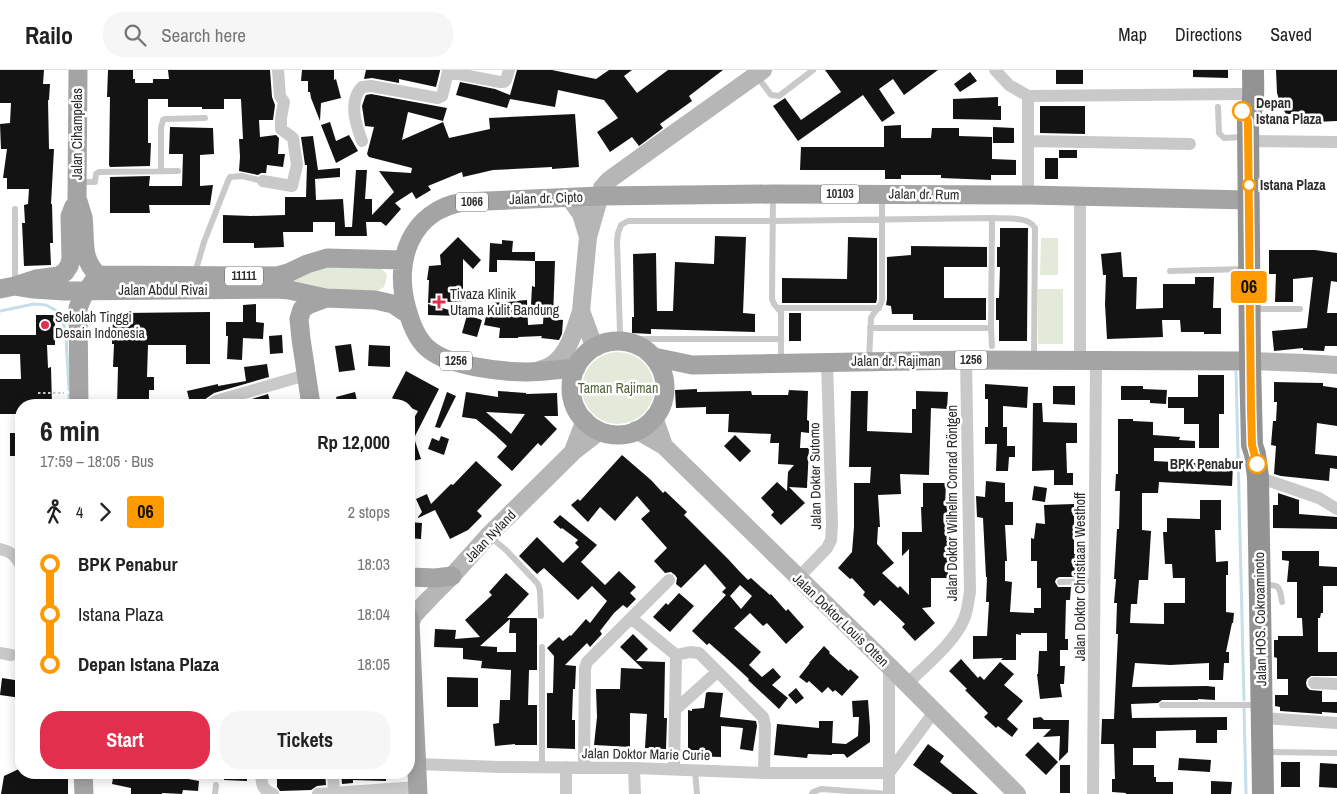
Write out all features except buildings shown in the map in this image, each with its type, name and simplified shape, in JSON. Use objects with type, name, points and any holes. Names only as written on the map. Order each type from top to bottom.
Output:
[{"type":"highway","name":"Jalan HOS. Cokroaminoto","points":[[1241,70],[1242,111],[1248,133]]},
{"type":"highway","name":"Jalan HOS. Cokroaminoto","points":[[1253,70],[1253,101],[1248,133],[1249,308],[1252,445],[1258,476],[1260,586],[1253,794]]},
{"type":"highway","name":"Jalan HOS. Cokroaminoto","points":[[1252,445],[1247,464],[1256,711],[1262,752],[1263,794]]},
{"type":"main road","name":"Jalan Cihampelas","points":[[78,70],[77,190],[86,256],[92,269],[98,275]]},
{"type":"main road","name":"Jalan dr. Cipto","points":[[395,259],[420,226],[431,215],[444,207],[464,202],[600,196],[602,188],[609,180],[759,73]]},
{"type":"main road","points":[[632,164],[626,171],[625,181],[628,190],[635,196]]},
{"type":"main road","name":"Jalan Cihampelas","points":[[8,288],[36,279],[59,276],[65,272],[71,259],[70,216],[77,190]]},
{"type":"main road","name":"Jalan dr. Rum","points":[[600,196],[882,194],[1249,200]]},
{"type":"main road","points":[[526,372],[543,369],[558,361],[574,336],[581,311],[588,237],[600,196]]},
{"type":"main road","points":[[569,198],[581,214],[588,237]]},
{"type":"main road","name":"Jalan Abdul Rivai","points":[[98,275],[277,276],[327,258],[395,259]]},
{"type":"main road","points":[[375,300],[384,298],[391,292],[395,284],[396,275],[393,266],[395,259]]},
{"type":"main road","name":"1256","points":[[395,259],[408,314],[422,342],[432,352],[470,365],[486,368],[526,372],[576,368]]},
{"type":"main road","points":[[78,308],[83,296],[98,275]]},
{"type":"main road","name":"Jalan Abdul Rivai","points":[[8,288],[58,290],[277,289],[326,298],[375,300],[392,304],[408,314]]},
{"type":"main road","points":[[58,290],[70,295],[78,308],[79,399]]},
{"type":"main road","points":[[310,399],[299,319],[302,309],[326,298]]},
{"type":"main road","points":[[581,311],[594,346],[582,358],[576,368],[572,380],[573,399],[577,410],[593,425],[618,434],[636,430],[649,423],[658,411],[664,398],[665,383],[661,369],[654,357]]},
{"type":"main road","name":"1256","points":[[594,346],[614,341],[627,342],[639,346],[654,357]]},
{"type":"main road","name":"Jalan dr. Rajiman","points":[[654,357],[692,364],[966,360],[1250,361]]},
{"type":"main road","points":[[1250,361],[1337,365]]},
{"type":"main road","name":"Jalan dr. Rajiman","points":[[663,376],[692,364]]},
{"type":"main road","name":"Jalan Doktor Louis Otten","points":[[654,417],[664,446]]},
{"type":"main road","name":"Jalan Nyland","points":[[415,614],[488,536],[573,452],[593,425]]},
{"type":"main road","name":"Jalan Doktor Louis Otten","points":[[636,430],[664,446],[1017,794]]},
{"type":"main road","points":[[415,577],[452,576]]},
{"type":"main road","points":[[415,723],[418,791]]},
{"type":"main road","points":[[83,779],[84,794]]},
{"type":"street","points":[[263,181],[292,186],[297,168],[292,138],[281,129],[284,102],[280,96],[278,70]]},
{"type":"street","points":[[362,141],[354,116],[355,102],[362,87],[371,86],[438,98],[442,96],[448,71],[504,82],[509,70]]},
{"type":"street","points":[[995,70],[1009,85],[1028,96],[1241,94]]},
{"type":"street","points":[[1028,96],[1028,195]]},
{"type":"street","points":[[1248,133],[1337,142]]},
{"type":"street","points":[[1029,141],[1190,144]]},
{"type":"street","name":"Jalan Doktor Christiaan Westhoff","points":[[1080,196],[1088,361],[1095,581],[1093,794]]},
{"type":"street","name":"Jalan Doktor Wilhelm Conrad Röntgen","points":[[907,684],[949,642],[964,621],[967,611],[970,592],[966,360]]},
{"type":"street","name":"Jalan Dokter Sutomo","points":[[798,578],[827,548],[831,540],[827,362]]},
{"type":"street","points":[[223,399],[306,375]]},
{"type":"street","points":[[1258,476],[1319,498],[1337,509]]},
{"type":"street","points":[[0,549],[15,558]]},
{"type":"street","points":[[584,768],[585,668],[587,662],[670,580]]},
{"type":"street","points":[[631,618],[676,655]]},
{"type":"street","points":[[676,655],[690,652],[698,654],[763,717],[764,773]]},
{"type":"street","points":[[674,769],[676,655]]},
{"type":"street","points":[[888,794],[889,666]]},
{"type":"street","points":[[676,710],[717,672]]},
{"type":"street","points":[[1314,683],[1337,684]]},
{"type":"street","points":[[1256,711],[1337,723]]},
{"type":"street","points":[[889,773],[930,716],[935,712]]},
{"type":"street","name":"Jalan Doktor Marie Curie","points":[[417,764],[674,769],[764,773],[889,773]]},
{"type":"street","points":[[566,767],[566,794]]},
{"type":"street","points":[[634,768],[635,794]]},
{"type":"street","points":[[78,779],[78,794]]},
{"type":"street","points":[[262,779],[265,790],[273,794]]},
{"type":"street","points":[[333,779],[334,793]]},
{"type":"street","points":[[318,794],[418,791]]},
{"type":"lane","points":[[759,73],[771,96],[779,96],[813,70]]},
{"type":"lane","points":[[1218,106],[1219,133],[1224,138],[1248,133]]},
{"type":"lane","points":[[161,171],[160,128],[163,120],[205,118]]},
{"type":"lane","points":[[77,190],[95,182],[96,174],[99,172],[178,171]]},
{"type":"lane","points":[[193,276],[204,242],[230,178],[242,176],[263,181]]},
{"type":"lane","points":[[774,194],[772,300],[781,312],[781,362]]},
{"type":"lane","points":[[869,361],[871,318],[873,312],[881,305],[882,299],[882,194]]},
{"type":"lane","points":[[8,288],[15,209]]},
{"type":"lane","points":[[992,218],[992,346]]},
{"type":"lane","points":[[781,339],[628,339],[622,337],[620,332],[617,241],[621,225],[628,221],[992,218],[1027,220],[1035,228],[1034,360]]},
{"type":"lane","points":[[1170,271],[1249,269]]},
{"type":"lane","points":[[778,308],[879,308]]},
{"type":"lane","points":[[1249,308],[1300,309]]},
{"type":"lane","points":[[870,328],[991,328]]},
{"type":"lane","points":[[488,536],[506,550],[538,584],[541,616]]},
{"type":"lane","points":[[1060,582],[1095,581]]},
{"type":"lane","points":[[1260,586],[1278,586],[1282,602]]},
{"type":"lane","points":[[542,647],[542,767]]},
{"type":"lane","points":[[1162,705],[1256,711]]},
{"type":"lane","points":[[1262,752],[1337,754]]},
{"type":"lane","points":[[696,770],[697,794]]},
{"type":"lane","points":[[215,794],[216,785]]},
{"type":"lane","points":[[812,794],[821,789],[888,794]]},
{"type":"path","points":[[38,393],[79,399]]},
{"type":"green space","points":[[1041,238],[1058,238],[1058,275],[1040,275]]},
{"type":"green space","points":[[325,265],[379,266],[386,273],[387,277],[384,287],[375,292],[332,293],[279,281]]},
{"type":"green space","points":[[1038,289],[1063,289],[1063,344],[1038,344]]},
{"type":"green space","name":"Taman Rajiman","points":[[618,352],[638,358],[648,368],[654,388],[648,408],[638,418],[618,424],[598,418],[588,408],[582,388],[588,368],[598,358]]},
{"type":"waterway","points":[[0,311],[34,304],[46,305],[57,311],[64,325],[66,337],[69,390]]},
{"type":"waterway","points":[[1236,372],[1244,700]]},
{"type":"waterway","points":[[1244,705],[1246,794]]},
{"type":"bus line","name":"06","points":[[1242,111],[1248,121],[1251,411],[1252,445],[1257,464]]},
{"type":"place","name":"Depan Istana Plaza","points":[[1242,111]]},
{"type":"place","name":"Istana Plaza","points":[[1249,185]]},
{"type":"place","name":"Tivaza Klinik Utama Kulit Bandung","points":[[439,302]]},
{"type":"place","name":"Sekolah Tinggi Desain Indonesia","points":[[45,325]]},
{"type":"place","name":"BPK Penabur","points":[[1257,464]]}]
